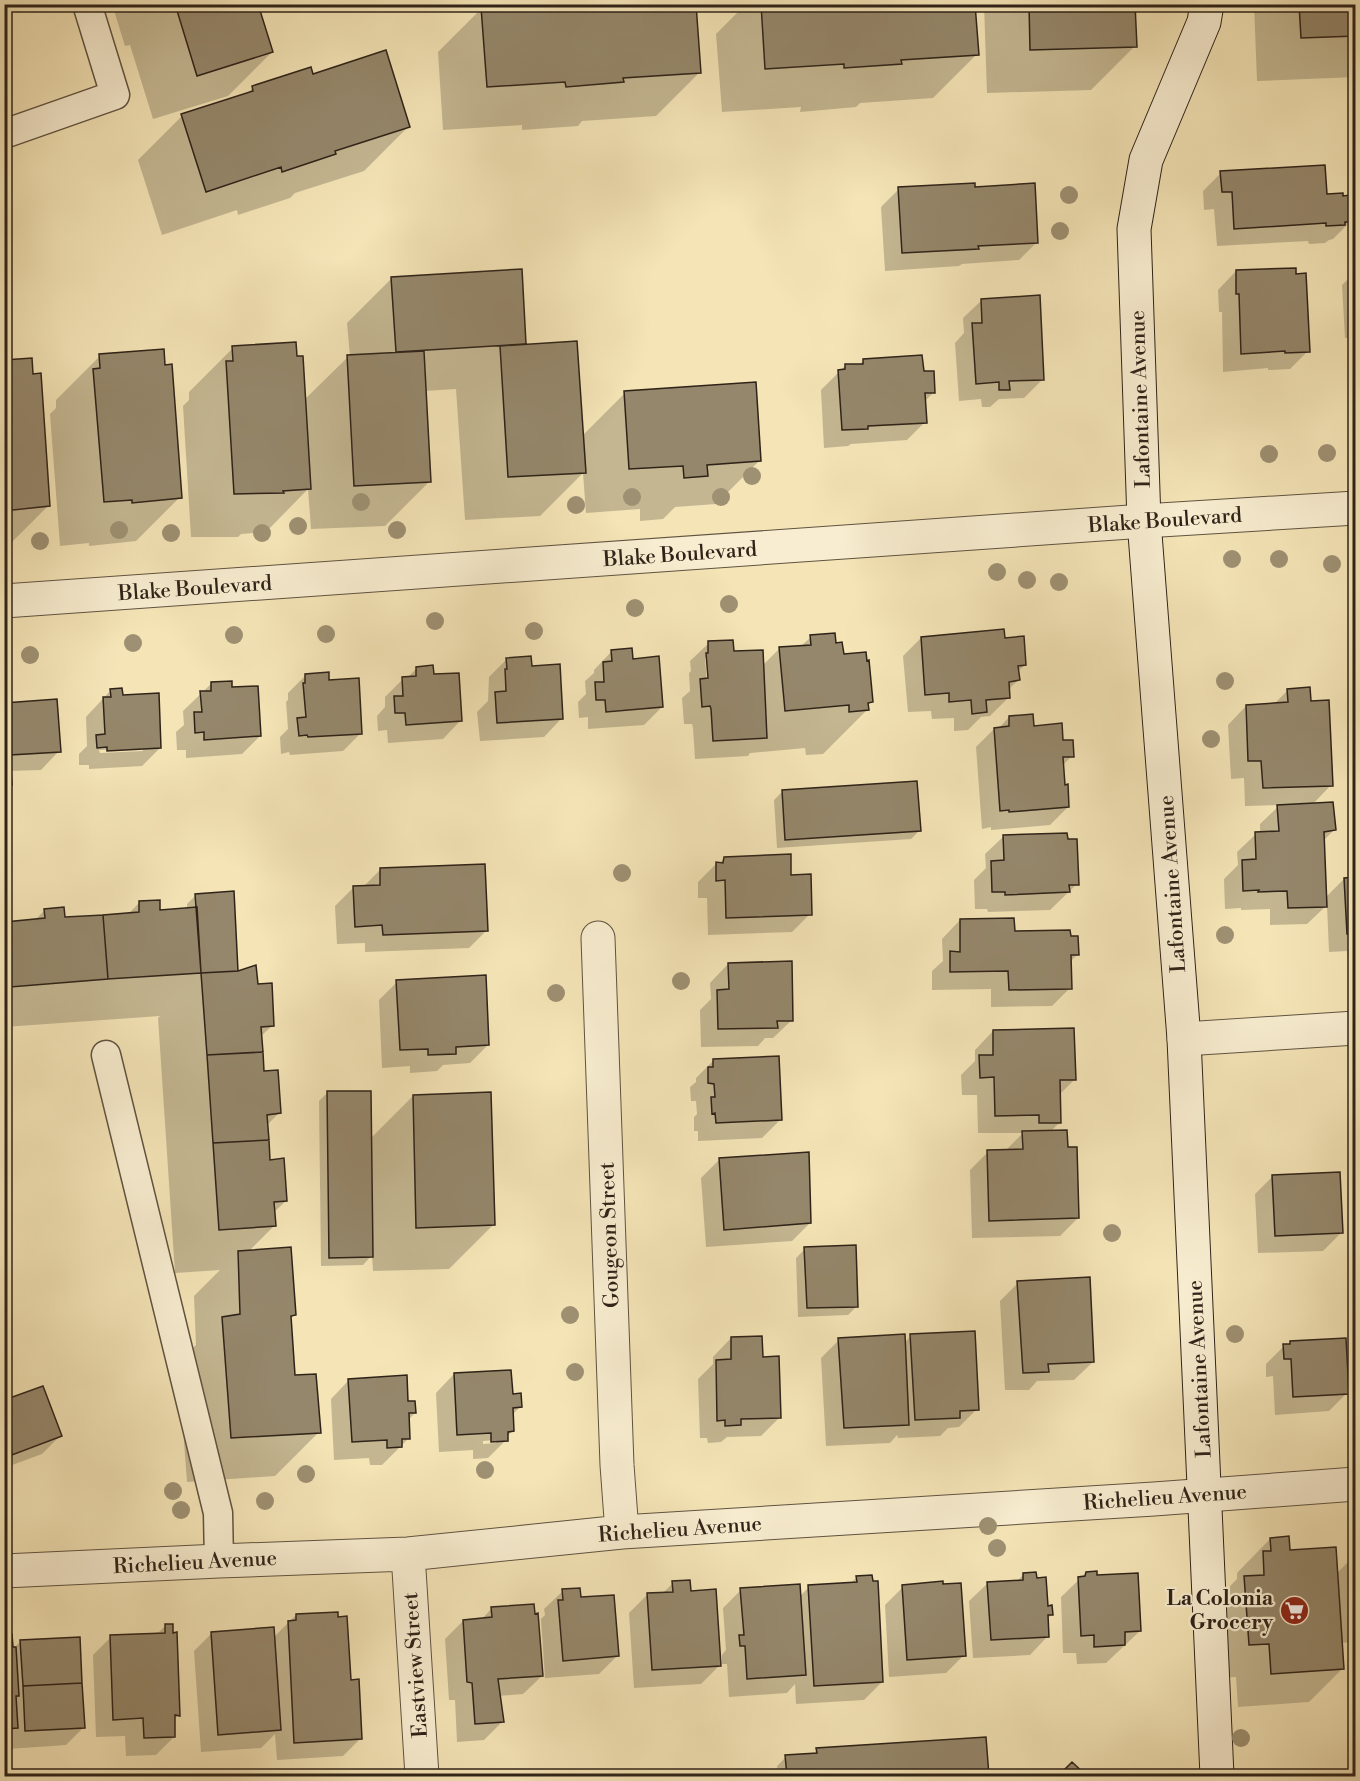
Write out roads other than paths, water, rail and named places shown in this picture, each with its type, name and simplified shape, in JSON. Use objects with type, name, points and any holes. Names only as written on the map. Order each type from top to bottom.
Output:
[{"type":"street","name":"Lafontaine Avenue","points":[[1207,4],[1204,22],[1146,160],[1134,229],[1144,521],[1184,1039],[1217,1776]]},
{"type":"street","name":"Blake Boulevard","points":[[4,601],[1356,508]]},
{"type":"street","name":"Gougeon Street","points":[[598,938],[617,1465],[622,1532]]},
{"type":"street","points":[[1184,1039],[1356,1028]]},
{"type":"street","name":"Richelieu Avenue","points":[[4,1571],[408,1554],[622,1532],[1205,1496],[1356,1484]]},
{"type":"street","name":"Eastview Street","points":[[408,1554],[422,1776]]},
{"type":"lane","points":[[4,134],[115,95],[87,4]]},
{"type":"lane","points":[[106,1055],[218,1513],[219,1561]]},
{"type":"place","name":"La Colonia Grocery","points":[[1294,1610]]}]
